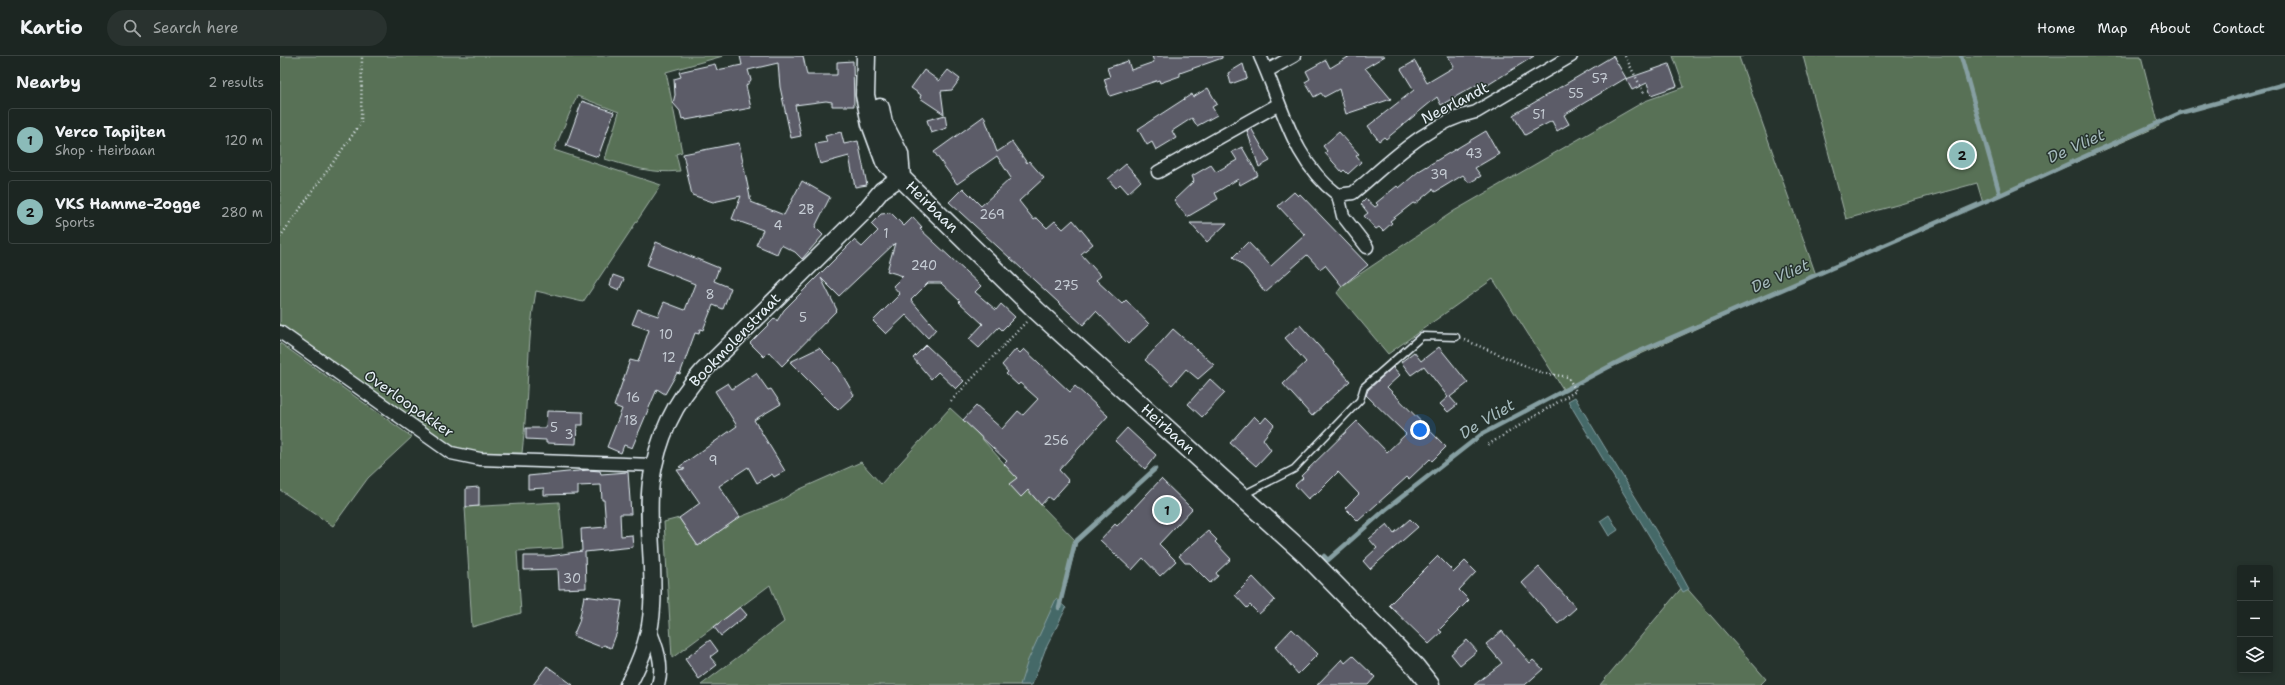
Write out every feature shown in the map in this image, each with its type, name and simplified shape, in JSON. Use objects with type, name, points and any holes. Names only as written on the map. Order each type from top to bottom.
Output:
[{"type":"main road","name":"Heirbaan","points":[[868,56],[883,123],[898,154],[901,177],[1037,311],[1306,555],[1415,666],[1430,685]]},
{"type":"street","points":[[1260,56],[1279,104],[1304,160],[1323,183],[1338,195],[1343,216],[1366,247]]},
{"type":"street","points":[[1267,71],[1294,56]]},
{"type":"street","name":"Neerlandt","points":[[1338,195],[1353,193],[1435,127],[1460,116],[1476,112],[1571,56]]},
{"type":"street","points":[[1158,172],[1279,104]]},
{"type":"street","name":"Bookmolenstraat","points":[[628,685],[644,651],[649,628],[652,608],[650,506],[654,465],[662,434],[673,412],[690,385],[863,213],[882,190],[901,177]]},
{"type":"street","name":"Overloopakker","points":[[280,332],[451,453],[480,459],[654,465]]},
{"type":"street","points":[[649,628],[659,655],[661,675],[658,685]]},
{"type":"lane","points":[[1242,496],[1294,469],[1360,400],[1364,387],[1422,336],[1456,337]]},
{"type":"path","points":[[280,237],[360,123],[362,56]]},
{"type":"path","points":[[1625,56],[1645,95]]},
{"type":"path","points":[[950,401],[1037,311]]},
{"type":"path","points":[[1456,337],[1542,373],[1568,377],[1576,391],[1486,446]]},
{"type":"green space","points":[[280,56],[723,56],[666,72],[682,152],[676,154],[680,171],[651,171],[605,159],[619,112],[577,96],[554,150],[661,185],[583,302],[536,291],[529,351],[522,453],[482,453],[463,451],[440,439],[280,325]]},
{"type":"green space","points":[[1673,56],[1743,56],[1739,57],[1816,275],[1563,389],[1493,279],[1388,354],[1337,293],[1342,286],[1454,211],[1645,101],[1684,87]]},
{"type":"green space","points":[[1803,56],[2141,56],[2159,126],[1983,203],[1977,183],[1846,219]]},
{"type":"green space","points":[[280,343],[412,437],[368,478],[333,526],[280,490]]},
{"type":"green space","points":[[950,408],[976,432],[1041,505],[1077,542],[1061,602],[1030,685],[701,685],[784,622],[770,585],[672,658],[664,522],[679,518],[698,546],[740,517],[778,502],[798,490],[861,462],[881,484]]},
{"type":"green space","points":[[559,502],[563,548],[517,551],[521,613],[472,627],[465,507]]},
{"type":"green space","points":[[1684,585],[1766,679],[1760,685],[1600,685]]},
{"type":"water","points":[[1575,397],[1662,540],[1689,589],[1683,592],[1568,401]]},
{"type":"water","points":[[1609,515],[1618,530],[1609,536],[1600,521]]},
{"type":"water","points":[[1056,599],[1066,608],[1045,650],[1032,685],[1020,685],[1028,660]]},
{"type":"building","points":[[740,56],[803,56],[807,75],[837,75],[837,62],[853,61],[854,106],[832,106],[832,102],[826,101],[795,105],[801,136],[791,138],[780,87],[778,63],[748,70],[751,80],[746,86],[751,108],[686,120],[685,118],[682,119],[680,111],[673,103],[675,95],[674,79],[681,77],[679,72],[715,64],[717,70],[742,65]]},
{"type":"building","points":[[1152,56],[1222,56],[1222,58],[1180,73],[1180,76],[1160,83],[1159,80],[1110,96],[1104,79],[1110,77],[1107,68],[1128,61],[1131,70],[1154,62]]},
{"type":"building","points":[[1350,56],[1385,56],[1365,68],[1391,99],[1346,114],[1339,89],[1324,97],[1321,93],[1314,97],[1305,82],[1310,79],[1306,71],[1326,60],[1330,68]]},
{"type":"building","points":[[1448,56],[1534,56],[1483,88],[1480,83],[1441,105],[1437,97],[1386,139],[1384,137],[1379,141],[1368,126],[1414,90],[1401,69],[1415,61],[1427,83],[1454,67]]},
{"type":"building","points":[[1613,56],[1626,78],[1564,115],[1569,124],[1557,131],[1552,121],[1525,135],[1513,115]]},
{"type":"building","points":[[1243,64],[1247,78],[1231,84],[1228,73]]},
{"type":"building","points":[[1669,64],[1677,86],[1651,95],[1647,83],[1632,90],[1626,79]]},
{"type":"building","points":[[924,70],[939,81],[948,70],[960,79],[952,90],[941,91],[944,114],[920,98],[921,95],[911,88]]},
{"type":"building","points":[[1208,88],[1217,104],[1212,107],[1217,115],[1197,126],[1192,118],[1172,131],[1176,138],[1156,150],[1152,142],[1147,145],[1138,129],[1192,94],[1193,97]]},
{"type":"building","points":[[582,101],[614,112],[598,157],[566,146]]},
{"type":"building","points":[[945,115],[947,128],[931,133],[927,120]]},
{"type":"building","points":[[984,116],[997,152],[1012,142],[1027,163],[1029,161],[1044,178],[1019,201],[1034,220],[1037,218],[1047,228],[1055,221],[1063,229],[1073,220],[1093,244],[1081,254],[1101,276],[1096,280],[1122,304],[1126,300],[1149,324],[1128,344],[1096,311],[1083,325],[949,202],[963,188],[981,206],[1011,178],[997,156],[957,184],[934,152]]},
{"type":"building","points":[[1251,128],[1270,161],[1259,167],[1247,131]]},
{"type":"building","points":[[1486,131],[1499,154],[1475,168],[1481,176],[1469,183],[1463,175],[1435,192],[1433,189],[1415,204],[1413,203],[1390,221],[1392,223],[1383,231],[1379,227],[1376,229],[1364,216],[1368,213],[1361,204],[1366,199],[1375,207],[1378,205],[1376,203],[1397,186],[1399,188],[1419,171]]},
{"type":"building","points":[[841,132],[844,144],[858,141],[867,185],[855,187],[849,156],[820,164],[815,144],[827,142],[825,136]]},
{"type":"building","points":[[1339,132],[1359,154],[1356,156],[1361,162],[1348,174],[1344,170],[1342,172],[1325,153],[1327,151],[1323,146]]},
{"type":"building","points":[[739,143],[751,202],[784,215],[802,181],[830,197],[815,227],[823,235],[802,259],[795,252],[781,245],[777,254],[756,245],[763,230],[732,219],[741,196],[713,202],[692,195],[683,154]]},
{"type":"building","points":[[1242,147],[1258,175],[1240,185],[1238,179],[1215,193],[1218,199],[1187,217],[1174,200],[1194,181],[1192,176],[1211,165],[1216,172],[1237,160],[1232,152]]},
{"type":"building","points":[[1126,164],[1141,181],[1128,193],[1120,184],[1116,188],[1108,179]]},
{"type":"building","points":[[1294,192],[1298,196],[1300,194],[1368,265],[1342,286],[1325,265],[1320,269],[1307,255],[1265,292],[1248,270],[1233,257],[1248,242],[1271,266],[1305,235],[1278,206]]},
{"type":"building","points":[[891,213],[904,226],[913,217],[922,227],[920,229],[981,286],[975,292],[996,310],[1001,304],[1015,317],[1002,330],[999,327],[979,348],[969,339],[983,324],[941,283],[928,283],[911,300],[936,329],[928,338],[906,315],[886,334],[873,321],[900,294],[893,286],[903,276],[887,271],[895,243],[839,296],[821,278],[837,310],[782,366],[769,352],[764,357],[750,343],[775,318],[777,321],[784,310],[854,240],[862,247],[878,231],[871,224],[881,214]]},
{"type":"building","points":[[1190,223],[1227,223],[1207,242]]},
{"type":"building","points":[[656,242],[719,268],[714,281],[731,288],[723,309],[713,305],[703,330],[700,329],[699,334],[695,333],[680,374],[677,373],[665,394],[657,389],[632,448],[624,445],[621,453],[607,447],[622,409],[614,406],[630,360],[638,362],[649,330],[632,324],[638,309],[658,316],[664,302],[685,310],[695,284],[647,265]]},
{"type":"building","points":[[613,275],[624,279],[619,290],[610,286]]},
{"type":"building","points":[[1300,325],[1350,381],[1312,416],[1283,384],[1306,362],[1285,338]]},
{"type":"building","points":[[1173,329],[1214,365],[1198,379],[1186,369],[1172,385],[1145,360]]},
{"type":"building","points":[[926,345],[964,381],[956,389],[938,372],[931,379],[913,358]]},
{"type":"building","points":[[1439,347],[1468,383],[1450,397],[1457,405],[1448,412],[1440,404],[1448,397],[1424,366],[1411,375],[1401,362],[1414,352],[1421,361]]},
{"type":"building","points":[[819,348],[838,367],[854,395],[838,410],[790,362]]},
{"type":"building","points":[[1016,349],[1020,353],[1024,349],[1070,392],[1075,386],[1108,416],[1059,470],[1069,481],[1052,500],[1048,497],[1041,505],[1028,490],[1021,497],[1009,484],[1017,478],[1004,464],[1007,461],[963,420],[976,406],[1002,429],[1018,411],[1023,415],[1038,399],[1020,383],[1018,385],[1006,374],[1008,372],[1002,365]]},
{"type":"building","points":[[1393,367],[1400,375],[1387,387],[1446,447],[1432,461],[1430,459],[1409,479],[1407,477],[1358,521],[1345,508],[1359,494],[1338,472],[1315,495],[1314,494],[1308,499],[1295,485],[1303,478],[1301,476],[1357,421],[1387,452],[1406,434],[1366,395],[1368,390]]},
{"type":"building","points":[[756,373],[768,390],[771,389],[781,404],[754,420],[785,471],[774,477],[772,474],[757,483],[748,467],[719,486],[740,517],[698,546],[679,518],[700,503],[677,470],[685,469],[679,467],[737,426],[715,391],[728,383],[732,389]]},
{"type":"building","points":[[1210,379],[1225,393],[1202,417],[1188,404]]},
{"type":"building","points":[[547,411],[583,412],[583,425],[577,425],[576,444],[546,443],[546,440],[526,439],[526,428],[546,428]]},
{"type":"building","points":[[1254,416],[1261,423],[1266,417],[1274,425],[1263,439],[1271,450],[1256,466],[1230,443]]},
{"type":"building","points":[[1127,428],[1156,455],[1145,469],[1115,441]]},
{"type":"building","points":[[588,470],[600,471],[601,474],[628,472],[631,514],[620,514],[621,536],[632,535],[633,547],[585,552],[586,588],[559,589],[558,569],[524,570],[524,556],[550,556],[582,551],[581,529],[606,527],[604,500],[602,500],[601,485],[578,486],[578,494],[544,495],[544,488],[528,489],[528,476]]},
{"type":"building","points":[[1161,479],[1192,509],[1159,544],[1176,561],[1160,576],[1143,558],[1132,570],[1100,540],[1115,524],[1117,526]]},
{"type":"building","points":[[479,487],[479,506],[466,507],[466,488]]},
{"type":"building","points":[[1410,519],[1418,527],[1370,569],[1363,561],[1377,548],[1369,539],[1387,524],[1394,533]]},
{"type":"building","points":[[1208,531],[1217,540],[1215,542],[1231,559],[1216,573],[1218,576],[1210,583],[1190,563],[1185,563],[1179,556]]},
{"type":"building","points":[[1438,556],[1454,572],[1465,561],[1476,572],[1459,590],[1469,600],[1439,630],[1442,632],[1429,644],[1389,605]]},
{"type":"building","points":[[1539,567],[1576,608],[1558,624],[1522,583]]},
{"type":"building","points":[[1253,577],[1275,600],[1259,614],[1250,605],[1247,608],[1235,595]]},
{"type":"building","points":[[584,596],[622,601],[617,632],[611,648],[604,645],[601,647],[573,636],[579,622]]},
{"type":"building","points":[[740,607],[747,615],[721,636],[714,627]]},
{"type":"building","points":[[1292,629],[1318,654],[1298,674],[1275,647]]},
{"type":"building","points":[[1502,631],[1530,663],[1533,660],[1543,669],[1525,685],[1474,685],[1502,663],[1486,644]]},
{"type":"building","points":[[710,640],[718,651],[710,657],[717,665],[699,679],[685,659]]},
{"type":"building","points":[[1467,640],[1477,651],[1460,665],[1451,654]]},
{"type":"building","points":[[1353,656],[1375,677],[1368,685],[1317,685],[1342,659],[1345,663]]},
{"type":"building","points":[[547,666],[573,685],[533,685]]},
{"type":"waterway","points":[[1961,56],[2000,195]]},
{"type":"waterway","name":"De Vliet","points":[[1324,556],[1328,560],[1385,510],[1482,434],[1631,355],[2000,195],[2180,113],[2285,84]]},
{"type":"waterway","points":[[1059,608],[1075,542],[1155,469]]},
{"type":"place","name":"VKS Hamme-Zogge","points":[[1962,155]]},
{"type":"place","name":"Verco Tapijten","points":[[1167,510]]}]
